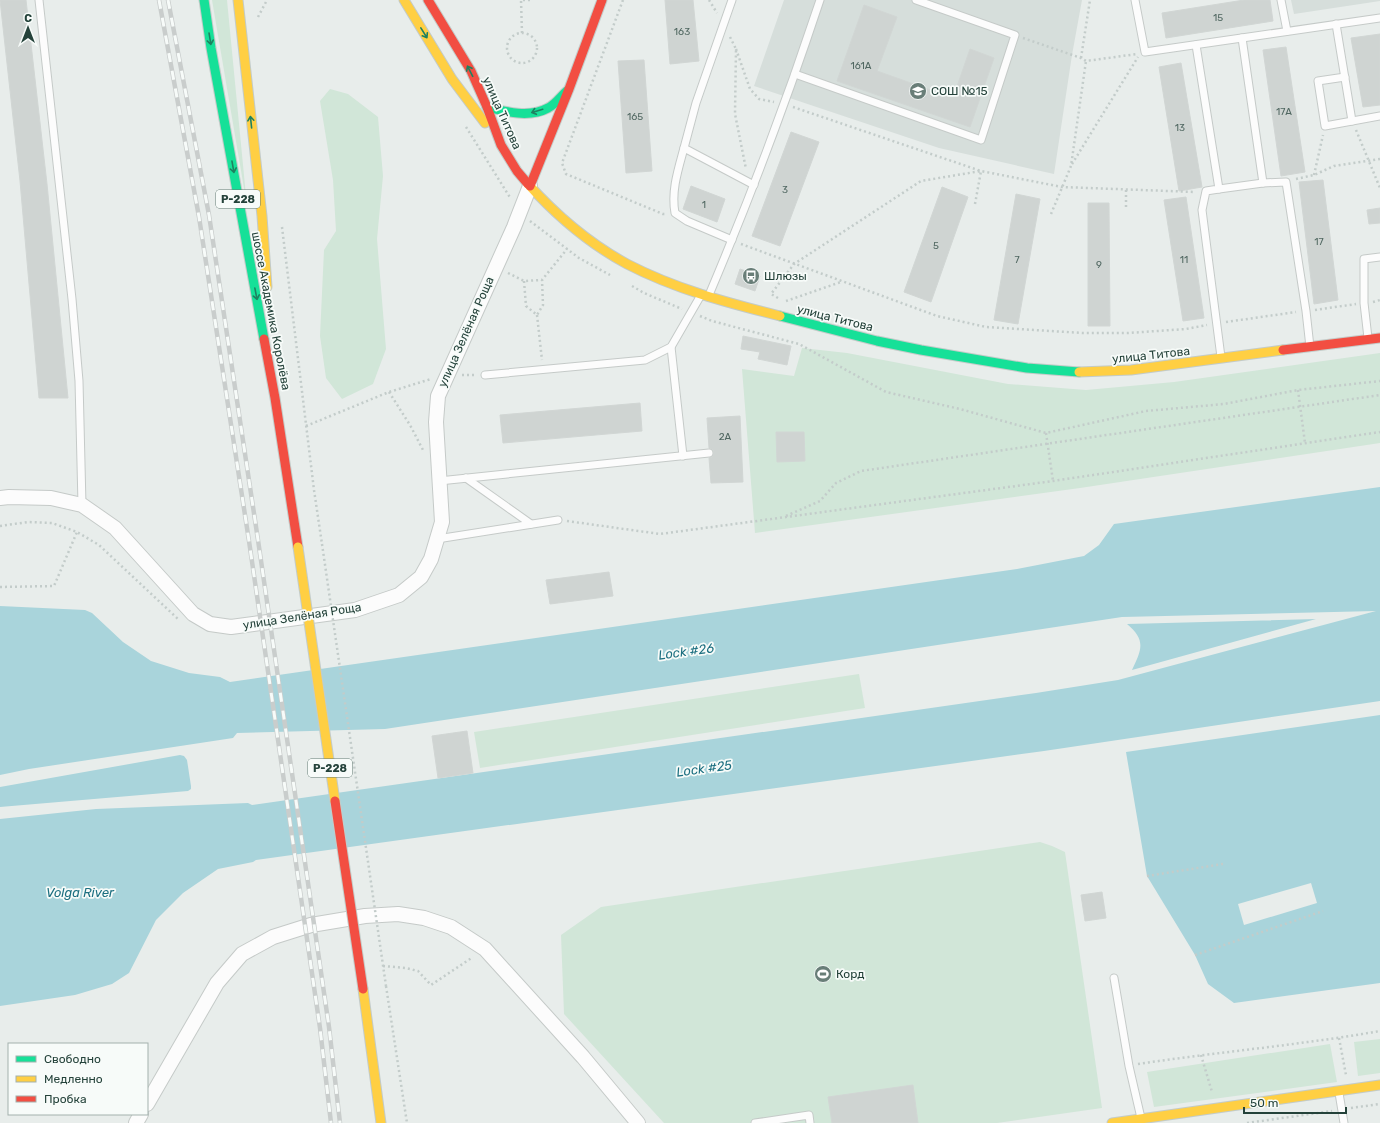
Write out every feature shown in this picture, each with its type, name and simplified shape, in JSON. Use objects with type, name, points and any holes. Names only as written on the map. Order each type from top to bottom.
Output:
[{"type":"main road","name":"шоссе Академика Королёва","points":[[204,0],[212,56],[275,398]]},
{"type":"main road","name":"шоссе Академика Королёва","points":[[238,0],[262,216],[268,295]]},
{"type":"main road","points":[[404,0],[452,79],[501,146]]},
{"type":"main road","name":"улица Титова","points":[[428,0],[471,71],[487,107],[501,146],[517,171],[530,186],[561,218],[600,248],[627,264],[654,277],[704,296],[876,341],[1027,368],[1080,372],[1131,370],[1380,338]]},
{"type":"main road","points":[[530,186],[569,89],[602,0]]},
{"type":"main road","points":[[487,107],[514,113],[530,113],[549,107],[569,89]]},
{"type":"main road","name":"шоссе Академика Королёва","points":[[269,319],[275,398]]},
{"type":"main road","name":"Р-228","points":[[275,398],[298,547],[381,1123]]},
{"type":"main road","points":[[1112,1123],[1142,1121],[1380,1085]]},
{"type":"street","name":"улица Зелёная Роща","points":[[3,495],[51,498],[82,505],[115,528],[193,614],[210,624],[230,627],[355,610],[399,595],[421,577],[431,559],[442,522],[436,422],[438,396],[514,227],[530,186]]},
{"type":"street","points":[[148,1102],[217,983],[242,954],[273,937],[311,925],[365,916],[398,914],[424,918],[451,927],[485,948],[583,1057],[638,1123]]},
{"type":"lane","points":[[38,0],[72,299],[78,374],[82,505]]},
{"type":"lane","points":[[732,0],[696,103],[675,181],[673,202],[676,213],[687,221],[732,240]]},
{"type":"lane","points":[[485,375],[644,360],[671,347],[704,296],[732,240],[752,183],[796,74],[820,0]]},
{"type":"lane","points":[[796,74],[981,140],[1015,35],[916,0]]},
{"type":"lane","points":[[1135,0],[1145,52],[1380,18]]},
{"type":"lane","points":[[1281,0],[1287,31]]},
{"type":"lane","points":[[1336,24],[1352,121]]},
{"type":"lane","points":[[1242,38],[1263,183]]},
{"type":"lane","points":[[1196,45],[1219,188]]},
{"type":"lane","points":[[1345,77],[1318,82],[1325,126],[1380,116]]},
{"type":"lane","points":[[684,148],[752,183]]},
{"type":"lane","points":[[1221,359],[1202,210],[1206,191],[1219,188],[1286,182],[1306,311],[1310,348]]},
{"type":"lane","points":[[1368,340],[1364,303],[1364,259],[1380,256]]},
{"type":"lane","points":[[671,347],[683,456]]},
{"type":"lane","points":[[439,481],[709,453]]},
{"type":"lane","points":[[466,478],[531,524]]},
{"type":"lane","points":[[437,539],[558,520]]},
{"type":"lane","points":[[1114,978],[1129,1066],[1142,1121]]},
{"type":"lane","points":[[1339,1091],[1344,1123]]},
{"type":"lane","points":[[755,1123],[809,1115],[810,1123]]},
{"type":"path","points":[[256,20],[267,0]]},
{"type":"path","points":[[522,33],[521,0],[531,0]]},
{"type":"path","points":[[623,0],[562,163],[566,174],[662,214],[676,213]]},
{"type":"path","points":[[709,0],[736,49],[750,89],[759,99],[784,104],[981,171],[1062,187],[1190,192],[1206,191]]},
{"type":"path","points":[[1081,58],[1090,0]]},
{"type":"path","points":[[522,33],[527,34],[534,39],[538,48],[535,57],[532,60],[523,63],[514,60],[508,53],[507,48],[513,36],[522,33]]},
{"type":"path","points":[[1015,35],[1086,61],[1140,54],[1071,166],[1052,214]]},
{"type":"path","points":[[736,49],[735,114],[752,183]]},
{"type":"path","points":[[1071,166],[1086,61]]},
{"type":"path","points":[[1352,121],[1380,188]]},
{"type":"path","points":[[1314,175],[1325,126]]},
{"type":"path","points":[[1286,182],[1314,175],[1334,166],[1380,159]]},
{"type":"path","points":[[975,204],[981,171]]},
{"type":"path","points":[[842,281],[784,301],[771,294],[794,264],[921,181],[981,171]]},
{"type":"path","points":[[1126,190],[1126,207]]},
{"type":"path","points":[[282,224],[306,426],[322,544],[406,1123]]},
{"type":"path","points":[[732,240],[937,316],[986,327],[1083,333],[1128,333],[1186,329],[1380,300]]},
{"type":"path","points":[[543,369],[537,315],[543,305],[542,280],[566,249]]},
{"type":"path","points":[[508,273],[524,281],[542,280]]},
{"type":"path","points":[[524,281],[526,306],[537,315]]},
{"type":"path","points":[[306,426],[389,392],[435,378],[446,376],[485,375]]},
{"type":"path","points":[[886,392],[960,409],[1046,433],[1146,411],[1224,404],[1298,390],[1380,381]]},
{"type":"path","points":[[1298,390],[1305,443]]},
{"type":"path","points":[[389,392],[410,425],[425,453]]},
{"type":"path","points":[[783,518],[820,501],[836,483],[861,471],[1380,395]]},
{"type":"path","points":[[558,520],[660,534],[1054,481],[1380,432]]},
{"type":"path","points":[[1046,433],[1054,481]]},
{"type":"path","points":[[0,526],[28,522],[52,523],[77,532],[99,545],[183,625]]},
{"type":"path","points":[[0,587],[54,586],[77,532]]},
{"type":"path","points":[[332,620],[340,618]]},
{"type":"path","points":[[1148,876],[1223,864]]},
{"type":"path","points":[[1195,955],[1323,911]]},
{"type":"path","points":[[383,966],[406,968],[418,971],[431,985],[485,948]]},
{"type":"path","points":[[1129,1066],[1201,1055],[1339,1038],[1380,1031]]},
{"type":"path","points":[[1339,1038],[1349,1089]]},
{"type":"path","points":[[1201,1055],[1218,1109]]},
{"type":"path","points":[[1247,1123],[1380,1104]]},
{"type":"shaded area","name":"СОШ №15","points":[[784,0],[1082,0],[1054,174],[939,148],[754,86]]},
{"type":"shaded area","points":[[1291,0],[1380,0],[1380,1],[1294,14]]},
{"type":"green space","points":[[212,0],[227,0],[247,206]]},
{"type":"green space","points":[[330,89],[348,94],[378,117],[383,176],[377,239],[386,349],[373,384],[342,399],[326,378],[320,336],[324,250],[336,231],[333,180],[320,101]]},
{"type":"green space","points":[[802,348],[847,353],[1008,384],[1086,390],[1174,382],[1380,353],[1380,443],[1080,488],[755,533],[742,369],[794,376]]},
{"type":"green space","points":[[859,674],[865,708],[480,768],[474,732]]},
{"type":"green space","name":"Корд","points":[[1040,842],[1065,852],[1102,1108],[997,1123],[664,1123],[564,1014],[561,935],[601,907]]},
{"type":"green space","points":[[1380,1039],[1380,1073],[1358,1076],[1354,1042]]},
{"type":"green space","points":[[1330,1044],[1337,1082],[1154,1107],[1147,1072]]},
{"type":"water","points":[[1380,487],[1380,701],[1044,751],[256,860],[253,862],[218,869],[183,893],[156,920],[129,973],[112,984],[75,995],[0,1006],[0,819],[96,809],[248,803],[252,805],[1036,693],[1118,680],[1376,611],[1122,617],[385,729],[237,733],[233,738],[29,769],[0,775],[0,606],[85,610],[92,613],[123,642],[151,661],[189,673],[220,677],[230,682],[1017,569],[1084,556],[1099,545],[1114,524]]},
{"type":"water","points":[[1316,619],[1132,670],[1140,650],[1140,640],[1127,624]]},
{"type":"water","points":[[1380,715],[1380,983],[1234,1003],[1208,984],[1195,955],[1147,876],[1126,752]]},
{"type":"water","points":[[180,755],[184,756],[187,760],[191,786],[191,789],[188,791],[0,807],[0,787]]},
{"type":"pier","points":[[1311,883],[1317,903],[1244,925],[1238,904]]},
{"type":"building","points":[[0,0],[26,0],[47,184],[68,398],[39,398],[20,181]]},
{"type":"building","points":[[665,0],[693,0],[699,61],[670,64]]},
{"type":"building","points":[[1244,0],[1270,0],[1273,21],[1166,38],[1162,13]]},
{"type":"building","points":[[864,5],[897,17],[877,71],[953,98],[970,49],[994,58],[970,127],[837,81]]},
{"type":"building","points":[[1380,34],[1380,105],[1363,107],[1351,38]]},
{"type":"building","points":[[1286,47],[1305,172],[1281,176],[1263,50]]},
{"type":"building","points":[[644,60],[652,171],[626,173],[618,61]]},
{"type":"building","points":[[1181,63],[1202,187],[1179,191],[1159,67]]},
{"type":"building","points":[[791,132],[819,142],[780,246],[752,236]]},
{"type":"building","points":[[1323,180],[1338,300],[1314,304],[1299,182]]},
{"type":"building","points":[[691,186],[725,199],[717,222],[683,209]]},
{"type":"building","points":[[942,187],[968,197],[931,302],[904,292]]},
{"type":"building","points":[[1016,194],[1040,199],[1018,324],[994,320]]},
{"type":"building","points":[[1186,197],[1204,318],[1183,321],[1164,200]]},
{"type":"building","points":[[1088,203],[1109,203],[1110,326],[1088,326]]},
{"type":"building","points":[[1380,208],[1380,223],[1369,224],[1367,210]]},
{"type":"building","points":[[740,269],[760,276],[755,291],[735,284]]},
{"type":"building","points":[[743,336],[791,346],[787,365],[758,359],[760,352],[741,349]]},
{"type":"building","points":[[640,403],[642,431],[503,443],[500,415]]},
{"type":"building","points":[[740,416],[743,482],[711,483],[709,458],[712,457],[714,453],[713,450],[709,448],[707,418]]},
{"type":"building","points":[[776,432],[804,432],[805,461],[777,462]]},
{"type":"building","points":[[609,572],[613,596],[550,604],[546,580]]},
{"type":"building","points":[[467,731],[473,773],[438,778],[432,736]]},
{"type":"building","points":[[1102,892],[1106,918],[1085,921],[1081,895]]},
{"type":"building","points":[[913,1085],[918,1123],[832,1123],[828,1097]]},
{"type":"railway","points":[[159,0],[199,217],[249,541],[320,1028],[331,1123]]},
{"type":"railway","points":[[168,0],[209,215],[329,1027],[340,1123]]},
{"type":"traffic: fast","points":[[204,0],[211,48],[264,339]]},
{"type":"traffic: fast","points":[[487,107],[510,112],[534,113],[551,106],[567,91]]},
{"type":"traffic: fast","points":[[780,316],[877,341],[921,350],[1027,368],[1079,372]]},
{"type":"traffic: slow","points":[[238,0],[262,216],[267,287]]},
{"type":"traffic: slow","points":[[404,0],[452,79],[485,123]]},
{"type":"traffic: slow","points":[[528,184],[550,207],[574,228],[600,248],[627,264],[683,288],[780,316]]},
{"type":"traffic: slow","points":[[1079,372],[1131,370],[1283,350]]},
{"type":"traffic: slow","points":[[298,547],[335,801]]},
{"type":"traffic: slow","points":[[363,989],[381,1123]]},
{"type":"traffic: slow","points":[[1112,1123],[1380,1085]]},
{"type":"traffic: jam","points":[[428,0],[471,71],[487,107],[501,145],[517,171],[528,184]]},
{"type":"traffic: jam","points":[[530,186],[569,89],[602,0]]},
{"type":"traffic: jam","points":[[1283,350],[1380,338]]},
{"type":"traffic: jam","points":[[264,339],[275,398],[298,547]]},
{"type":"traffic: jam","points":[[335,801],[363,989]]},
{"type":"place","name":"СОШ №15","points":[[918,91]]},
{"type":"place","name":"Шлюзы","points":[[751,276]]},
{"type":"place","name":"Корд","points":[[823,974]]},
{"type":"water label","name":"Lock #26","points":[[686,651]]},
{"type":"water label","name":"Lock #25","points":[[704,768]]},
{"type":"water label","name":"Volga River","points":[[80,892]]}]
